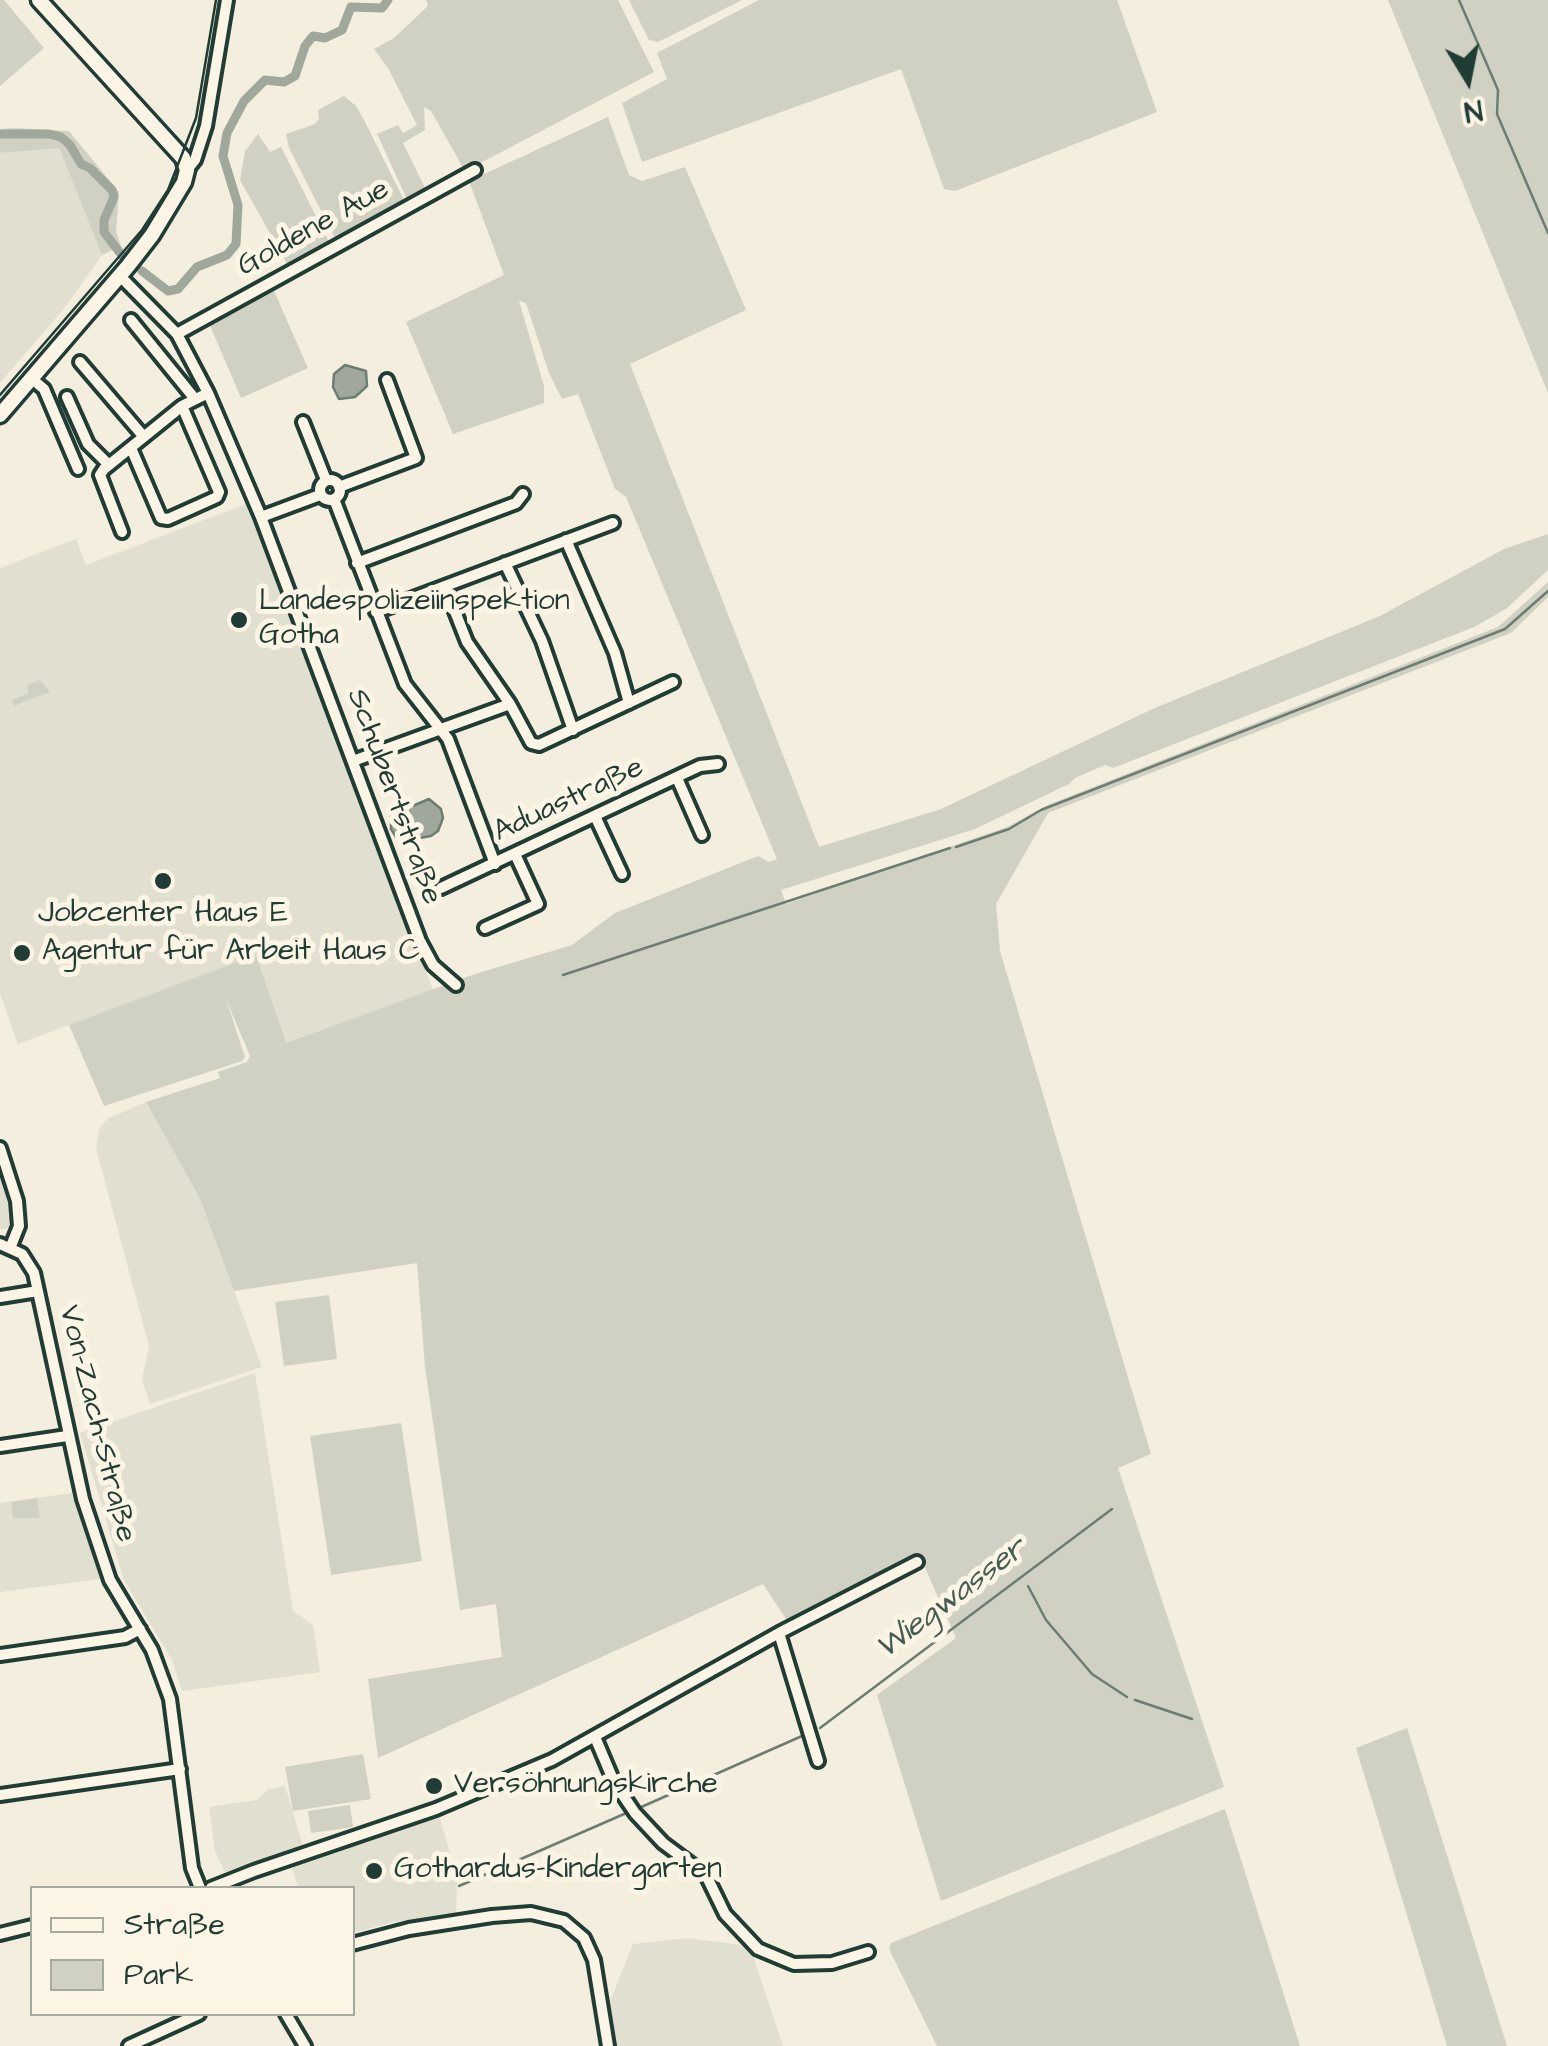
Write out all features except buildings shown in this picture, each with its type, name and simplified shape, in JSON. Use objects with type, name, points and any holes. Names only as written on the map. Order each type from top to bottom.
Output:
[{"type":"main road","points":[[0,415],[152,235],[187,170],[182,158],[40,0]]},
{"type":"street","points":[[187,170],[195,160],[206,126],[227,0]]},
{"type":"street","name":"Goldene Aue","points":[[176,334],[475,170]]},
{"type":"street","name":"Schubertstraße","points":[[120,276],[176,334],[208,393],[261,517],[426,956],[456,985]]},
{"type":"street","points":[[131,320],[195,399]]},
{"type":"street","points":[[80,362],[144,437]]},
{"type":"street","points":[[31,378],[44,389],[78,469]]},
{"type":"street","points":[[339,487],[416,458],[388,380]]},
{"type":"street","points":[[122,532],[100,475],[182,406],[208,393]]},
{"type":"street","points":[[67,398],[88,444],[109,465]]},
{"type":"street","points":[[130,448],[161,518],[217,497],[219,492],[182,406]]},
{"type":"street","points":[[303,422],[326,480]]},
{"type":"street","points":[[326,480],[333,480],[339,487],[334,499],[325,499],[320,494],[326,480]]},
{"type":"street","points":[[261,517],[320,494]]},
{"type":"street","points":[[357,563],[516,503],[523,494]]},
{"type":"street","points":[[334,499],[405,684],[442,729],[495,864]]},
{"type":"street","points":[[376,612],[613,522]]},
{"type":"street","points":[[566,540],[615,653],[628,704]]},
{"type":"street","points":[[505,563],[542,641],[573,730]]},
{"type":"street","points":[[445,586],[467,642],[532,743],[540,745],[673,682]]},
{"type":"street","points":[[353,761],[510,704]]},
{"type":"street","name":"Aduastraße","points":[[442,888],[700,766],[718,764]]},
{"type":"street","points":[[676,778],[702,835]]},
{"type":"street","points":[[595,816],[622,874]]},
{"type":"street","points":[[485,928],[538,904],[515,854]]},
{"type":"street","name":"Von-Zach-Straße","points":[[0,1148],[17,1201],[18,1226],[5,1245],[30,1264],[79,1488],[110,1580],[162,1670],[170,1699],[192,1868],[199,1886]]},
{"type":"street","points":[[0,1297],[38,1291]]},
{"type":"street","points":[[0,1446],[67,1436]]},
{"type":"street","points":[[216,1886],[436,1810],[552,1760],[778,1633],[917,1562]]},
{"type":"street","points":[[0,1655],[125,1637],[140,1629]]},
{"type":"street","points":[[778,1633],[818,1761]]},
{"type":"street","points":[[595,1737],[614,1782],[632,1809],[663,1842],[706,1875],[724,1914],[758,1949],[794,1964],[832,1963],[868,1952]]},
{"type":"street","points":[[0,1795],[180,1769]]},
{"type":"street","points":[[355,1943],[492,1916],[532,1913],[564,1922],[584,1938],[594,1960],[608,2046]]},
{"type":"street","points":[[0,1934],[30,1926]]},
{"type":"street","points":[[129,2046],[195,2016]]},
{"type":"street","points":[[287,2016],[305,2046]]},
{"type":"shaded area","points":[[59,148],[102,255],[66,306],[0,383],[0,153]]},
{"type":"shaded area","points":[[345,365],[366,371],[367,386],[355,397],[339,399],[333,387],[334,374]]},
{"type":"shaded area","points":[[246,504],[433,990],[285,1043],[256,956],[18,1044],[0,994],[0,568],[76,539],[86,565]]},
{"type":"shaded area","points":[[429,799],[441,809],[443,818],[438,831],[403,841],[396,837],[391,829],[391,815]]},
{"type":"shaded area","points":[[146,1102],[200,1199],[262,1367],[150,1404],[142,1380],[149,1346],[96,1148],[99,1129],[107,1119]]},
{"type":"shaded area","points":[[0,1171],[12,1220],[9,1228],[0,1229]]},
{"type":"shaded area","points":[[255,1373],[293,1611],[313,1625],[320,1672],[182,1691],[172,1660],[124,1580],[80,1433]]},
{"type":"shaded area","points":[[72,1493],[100,1579],[0,1592],[0,1503]]},
{"type":"shaded area","points":[[285,1786],[303,1846],[225,1872],[215,1851],[209,1807],[257,1800],[268,1789]]},
{"type":"shaded area","name":"Gothardus-Kindergarten","points":[[439,1815],[457,1877],[456,1914],[389,1923],[355,1932],[355,1886],[297,1886],[291,1864]]},
{"type":"shaded area","points":[[688,1938],[741,1945],[752,1953],[783,2046],[613,2046],[608,2007],[633,1944]]},
{"type":"green space","points":[[0,0],[44,48],[0,86]]},
{"type":"green space","points":[[426,0],[618,0],[654,72],[465,171],[431,111],[424,107],[425,130],[403,143],[425,188],[407,199],[377,134],[398,125],[403,133],[417,125],[374,49],[394,38],[428,6]]},
{"type":"green space","points":[[629,0],[742,0],[658,42],[649,40]]},
{"type":"green space","points":[[759,0],[1117,0],[1157,112],[955,191],[944,189],[901,69],[642,162],[622,103],[667,79],[657,53]]},
{"type":"green space","points":[[1388,0],[1548,0],[1548,393]]},
{"type":"green space","points":[[344,96],[356,106],[405,202],[336,240],[289,148],[286,134],[315,124],[318,110]]},
{"type":"green space","points":[[608,117],[629,175],[642,181],[685,167],[746,310],[630,364],[819,847],[941,809],[1157,707],[1380,616],[1504,549],[1548,534],[1548,570],[1506,609],[1474,627],[1113,768],[1105,765],[975,829],[781,890],[786,904],[1007,827],[1048,805],[1498,627],[1548,582],[1548,597],[1511,633],[1048,813],[996,904],[1000,951],[1151,1454],[1118,1468],[1224,1787],[941,1901],[877,1695],[956,1638],[923,1563],[916,1556],[788,1622],[763,1584],[378,1758],[368,1679],[502,1657],[496,1604],[460,1610],[425,1367],[417,1263],[234,1291],[200,1199],[146,1102],[220,1078],[218,1072],[247,1062],[250,1056],[226,999],[245,1057],[242,1061],[104,1106],[69,1025],[256,955],[286,1043],[475,974],[572,945],[615,913],[758,856],[769,862],[777,859],[626,497],[615,489],[578,394],[562,399],[549,373],[526,303],[519,301],[544,386],[544,403],[453,434],[406,322],[504,275],[469,181]]},
{"type":"green space","points":[[0,129],[69,131],[119,192],[116,232],[121,246],[102,255],[59,148],[0,153]]},
{"type":"green space","points":[[258,134],[270,152],[281,147],[330,244],[289,267],[240,180],[245,151]]},
{"type":"green space","points":[[274,291],[308,368],[241,398],[208,321]]},
{"type":"green space","points":[[40,680],[50,692],[14,706],[12,700],[29,693],[27,685]]},
{"type":"green space","points":[[329,1295],[337,1359],[284,1366],[275,1302]]},
{"type":"green space","points":[[401,1423],[422,1561],[331,1575],[310,1436]]},
{"type":"green space","points":[[37,1498],[40,1518],[13,1518],[11,1502]]},
{"type":"green space","points":[[1407,1728],[1507,2046],[1447,2046],[1356,1748]]},
{"type":"green space","points":[[363,1754],[371,1799],[293,1811],[285,1767]]},
{"type":"green space","points":[[350,1805],[353,1827],[311,1833],[308,1811]]},
{"type":"green space","points":[[1225,1809],[1300,2046],[937,2046],[889,1949],[891,1943]]},
{"type":"waterway","points":[[142,271],[168,291],[178,289],[197,267],[227,255],[236,244],[238,205],[223,156],[227,133],[244,101],[265,80],[284,82],[295,76],[305,46],[313,36],[325,38],[342,30],[351,7],[382,8],[388,0]]},
{"type":"waterway","points":[[1459,0],[1498,90],[1497,114],[1548,233]]},
{"type":"waterway","points":[[0,134],[49,134],[70,145],[81,164],[112,190],[114,197],[104,220],[104,232],[124,258]]},
{"type":"waterway","points":[[956,847],[1009,829],[1041,810],[1505,629],[1548,591]]},
{"type":"waterway","points":[[563,975],[950,848]]},
{"type":"waterway","name":"Wiegwasser","points":[[820,1728],[1112,1509]]},
{"type":"waterway","points":[[1028,1586],[1046,1620],[1092,1674],[1127,1697]]},
{"type":"waterway","points":[[1135,1700],[1192,1719]]},
{"type":"waterway","name":"Wiegwasser","points":[[639,1808],[802,1736]]},
{"type":"waterway","name":"Wiegwasser","points":[[459,1886],[631,1811]]},
{"type":"tram line","points":[[0,395],[142,230],[168,190],[196,118],[216,0]]},
{"type":"place","name":"Landespolizeiinspektion Gotha","points":[[239,620]]},
{"type":"place","name":"Jobcenter Haus E","points":[[163,881]]},
{"type":"place","name":"Agentur für Arbeit Haus C","points":[[22,953]]},
{"type":"place","name":"Versöhnungskirche","points":[[434,1786]]},
{"type":"place","name":"Gothardus-Kindergarten","points":[[374,1871]]}]
